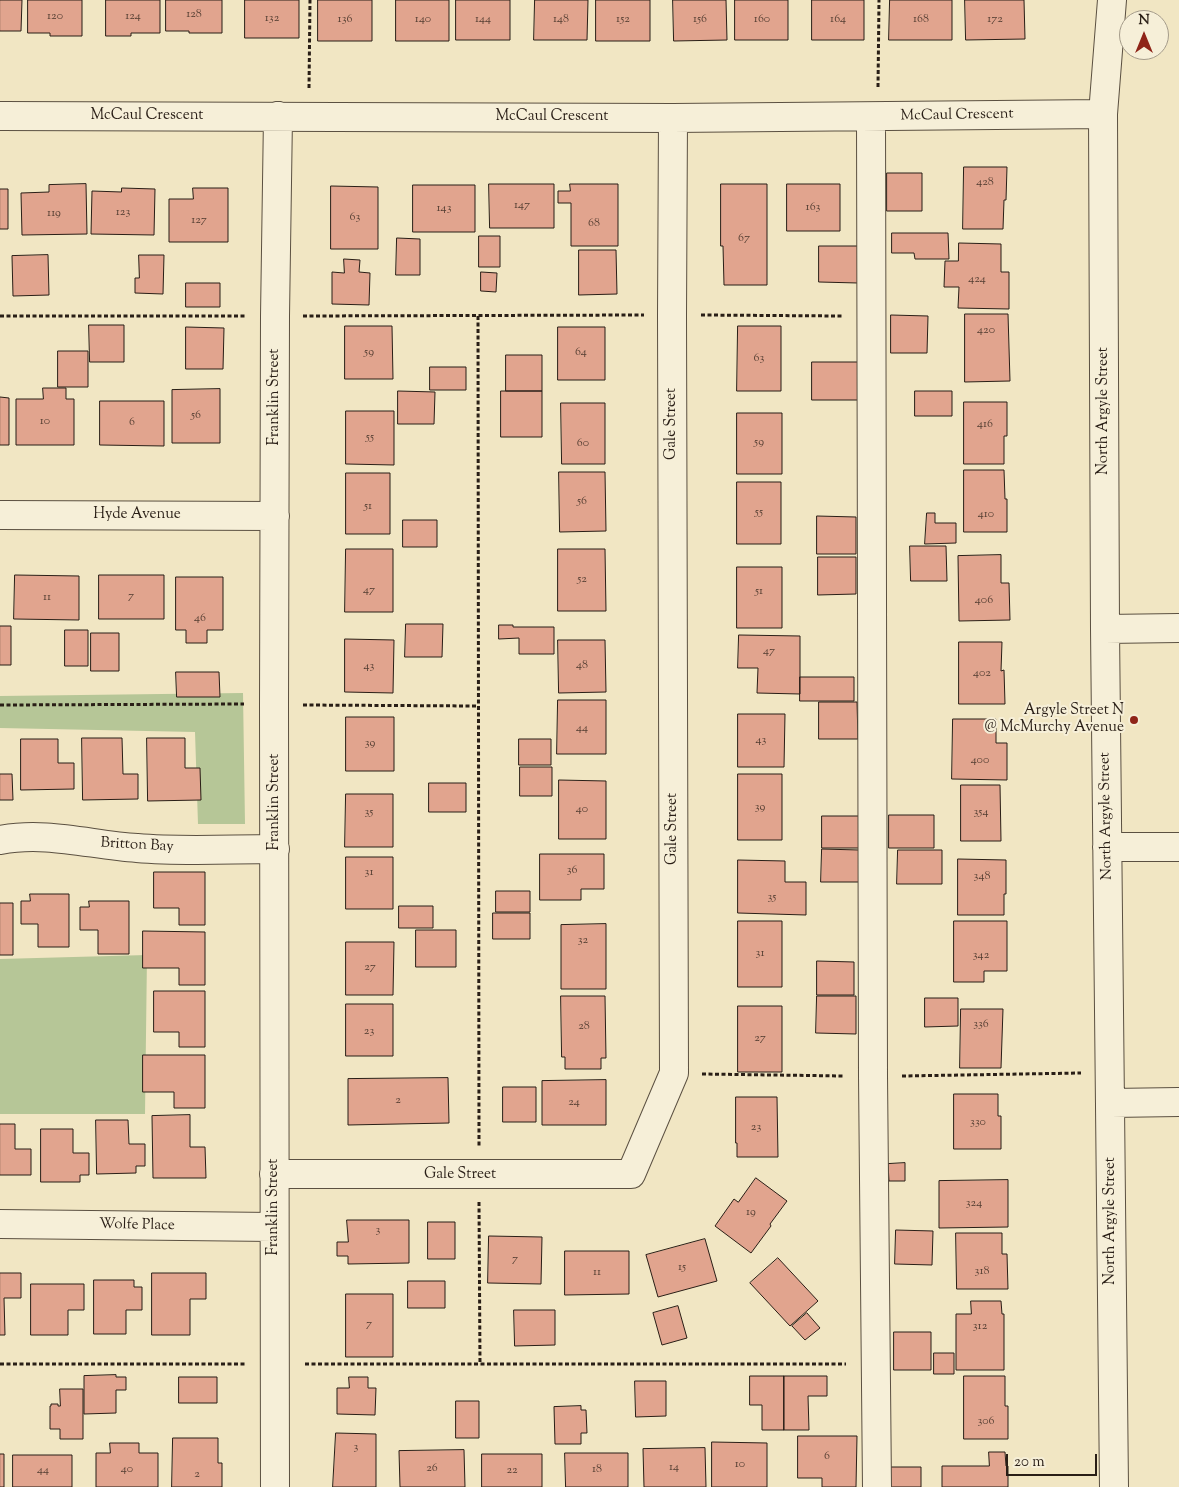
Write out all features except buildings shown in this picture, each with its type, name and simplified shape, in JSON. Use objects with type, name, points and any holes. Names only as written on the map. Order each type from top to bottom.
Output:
[{"type":"street","name":"North Argyle Street","points":[[1093,0],[1103,114]]},
{"type":"street","name":"North Argyle Street","points":[[1112,0],[1103,114],[1105,630],[1114,1487]]},
{"type":"street","name":"McCaul Crescent","points":[[0,116],[673,118],[1103,114]]},
{"type":"street","name":"Franklin Street","points":[[275,1487],[273,1227],[274,704],[275,316],[278,116]]},
{"type":"street","points":[[874,117],[871,316],[873,1076],[877,1487]]},
{"type":"street","name":"Gale Street","points":[[274,1174],[632,1174],[674,1073],[673,118]]},
{"type":"street","name":"Hyde Avenue","points":[[0,515],[275,516]]},
{"type":"street","points":[[1105,630],[1179,628]]},
{"type":"street","name":"Britton Bay","points":[[0,840],[14,837],[38,837],[140,849],[275,849]]},
{"type":"street","points":[[1107,847],[1179,847]]},
{"type":"street","points":[[1110,1103],[1179,1102]]},
{"type":"street","name":"Wolfe Place","points":[[0,1224],[273,1227]]},
{"type":"path","points":[[309,117],[310,0]]},
{"type":"path","points":[[874,117],[879,0]]},
{"type":"path","points":[[0,316],[871,316]]},
{"type":"path","points":[[478,316],[477,706],[480,1364]]},
{"type":"path","points":[[0,705],[274,704],[477,706]]},
{"type":"path","points":[[0,1364],[876,1364]]},
{"type":"green space","points":[[243,693],[245,824],[198,824],[195,732],[0,728],[0,696]]},
{"type":"green space","points":[[147,955],[145,1114],[0,1114],[0,959]]},
{"type":"place","name":"Argyle Street N @ McMurchy Avenue","points":[[1134,720]]}]
